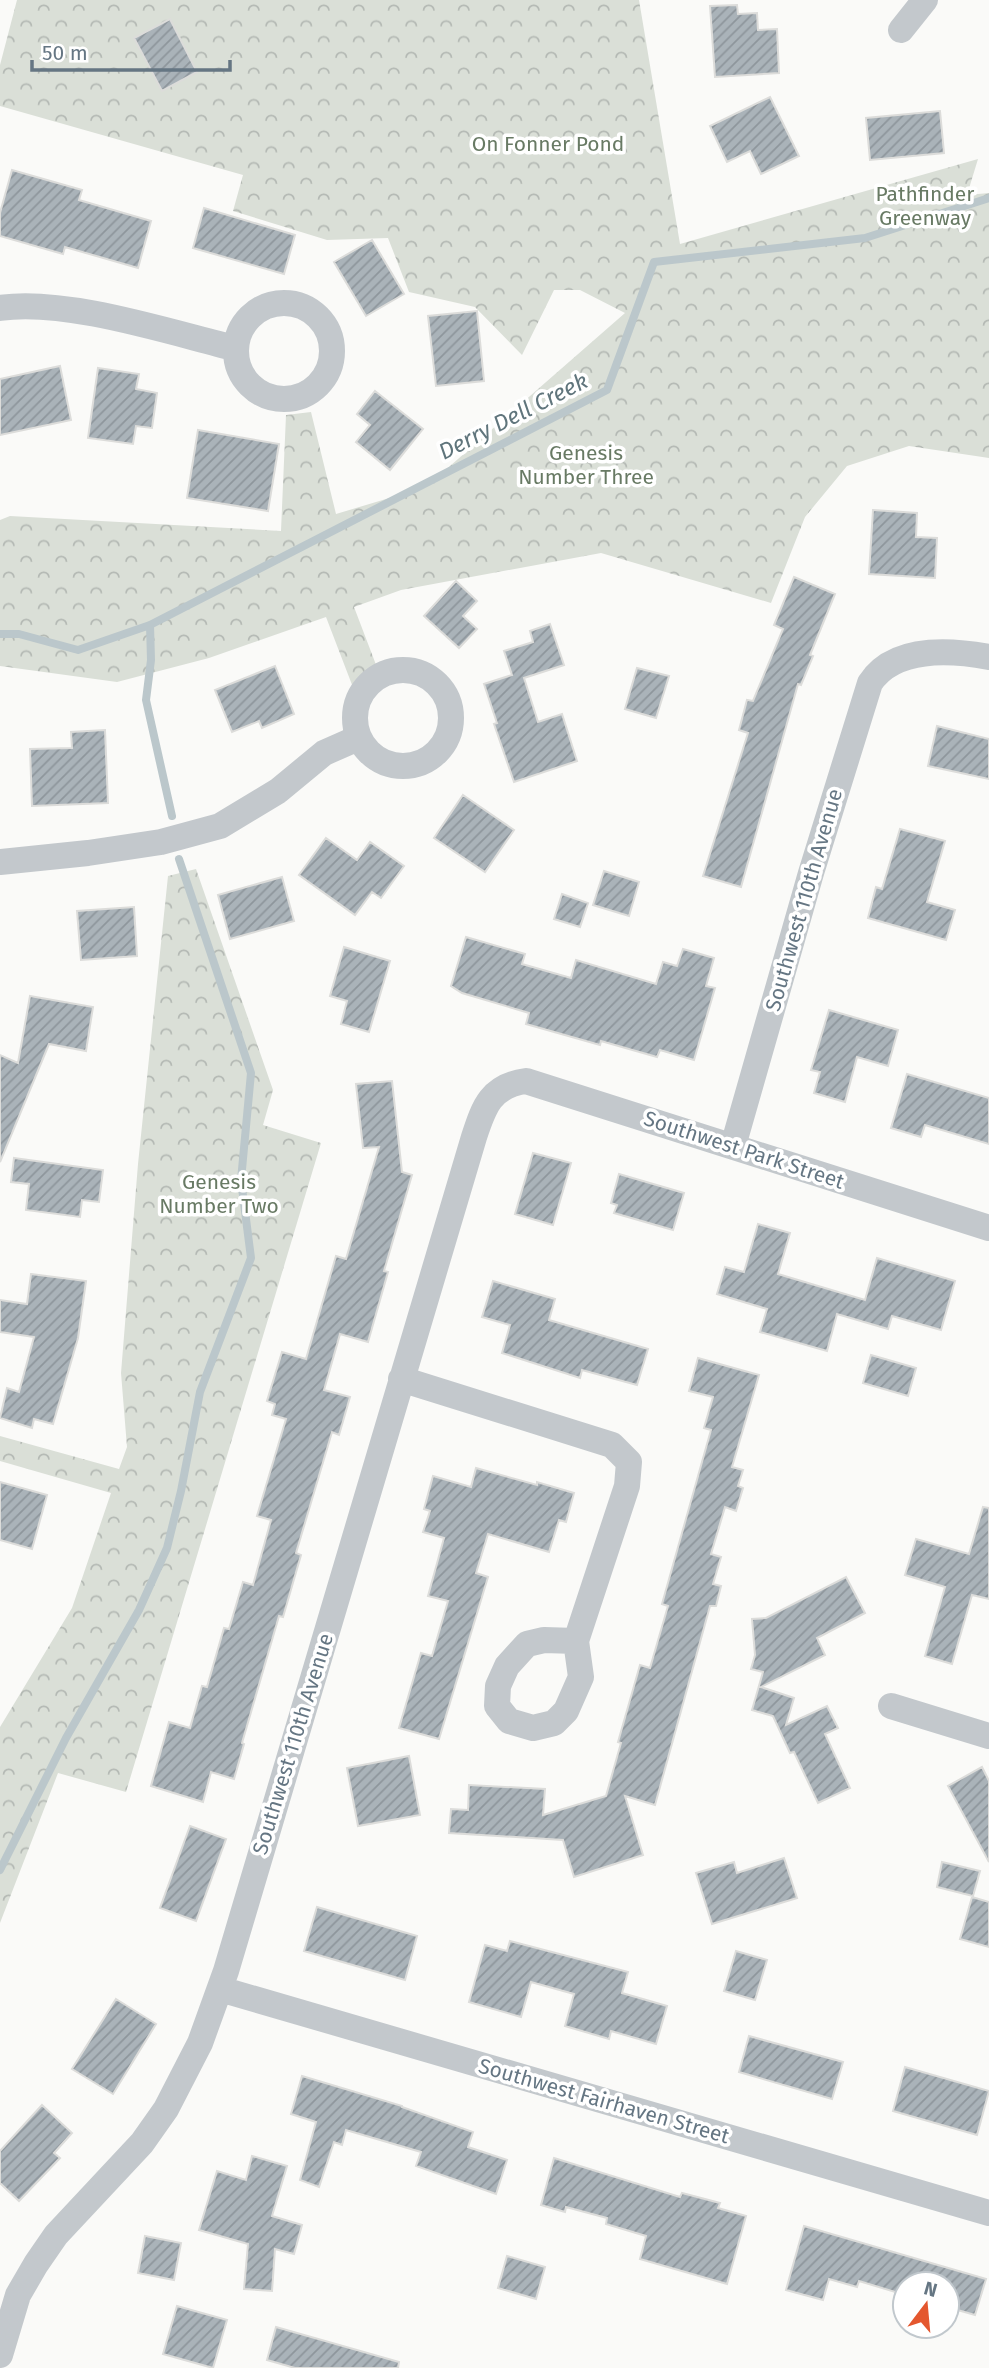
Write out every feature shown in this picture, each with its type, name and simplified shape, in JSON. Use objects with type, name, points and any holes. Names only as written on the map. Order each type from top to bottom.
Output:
[{"type":"street","points":[[901,30],[925,0]]},
{"type":"street","points":[[0,308],[46,307],[104,317],[234,348]]},
{"type":"street","name":"Southwest 110th Avenue","points":[[733,1146],[811,873],[870,683],[876,674],[891,663],[918,655],[964,652],[989,657]]},
{"type":"street","points":[[0,862],[161,842],[220,826],[278,791],[324,753],[358,738]]},
{"type":"street","name":"Southwest Park Street","points":[[500,1089],[513,1082],[526,1080],[989,1228]]},
{"type":"street","name":"Southwest 110th Avenue","points":[[0,2355],[18,2295],[56,2235],[127,2160],[166,2109],[200,2043],[220,1989],[478,1125],[489,1099],[500,1089]]},
{"type":"street","points":[[401,1379],[612,1445],[629,1462],[627,1486],[576,1641]]},
{"type":"street","points":[[891,1706],[989,1736]]},
{"type":"street","name":"Southwest Fairhaven Street","points":[[220,1989],[989,2213]]},
{"type":"green space","points":[[17,0],[639,0],[680,244],[978,159],[967,195],[989,193],[989,458],[909,446],[847,466],[805,517],[771,603],[601,553],[401,590],[354,607],[378,670],[354,690],[326,617],[209,658],[117,682],[0,666],[0,520],[10,516],[281,531],[286,415],[311,412],[336,514],[426,487],[625,313],[580,290],[554,290],[522,355],[475,307],[409,292],[388,238],[327,240],[233,211],[243,175],[0,106],[0,65]]},
{"type":"green space","name":"Genesis Number Two","points":[[196,869],[273,1090],[263,1125],[321,1143],[126,1792],[58,1773],[0,1923],[0,1727],[72,1608],[111,1493],[0,1461],[0,1436],[119,1469],[127,1447],[121,1373],[138,1164],[168,876]]},
{"type":"building","points":[[737,5],[738,14],[757,13],[758,30],[777,29],[779,73],[715,77],[710,6]]},
{"type":"building","points":[[170,19],[197,72],[162,91],[134,38]]},
{"type":"building","points":[[770,97],[799,156],[761,174],[750,151],[727,162],[710,126]]},
{"type":"building","points":[[940,111],[944,153],[870,160],[866,118]]},
{"type":"building","points":[[12,170],[82,190],[79,200],[151,221],[138,268],[65,247],[63,254],[0,236],[0,213]]},
{"type":"building","points":[[204,208],[295,235],[284,274],[193,248]]},
{"type":"building","points":[[372,240],[404,294],[366,316],[334,262]]},
{"type":"building","points":[[477,311],[484,381],[436,386],[428,316]]},
{"type":"building","points":[[60,366],[71,420],[0,435],[0,379]]},
{"type":"building","points":[[98,368],[139,374],[136,389],[157,393],[152,428],[136,426],[133,444],[88,438]]},
{"type":"building","points":[[375,391],[423,429],[390,470],[356,442],[370,425],[357,414]]},
{"type":"building","points":[[198,430],[279,444],[268,511],[187,498]]},
{"type":"building","points":[[873,510],[917,513],[916,537],[937,538],[935,578],[869,574]]},
{"type":"building","points":[[794,577],[835,594],[810,655],[813,656],[801,685],[798,684],[741,887],[703,876],[748,733],[739,730],[747,700],[753,701],[783,629],[774,625]]},
{"type":"building","points":[[456,581],[477,601],[463,616],[477,629],[459,648],[424,616]]},
{"type":"building","points":[[550,624],[564,665],[524,678],[538,722],[562,714],[577,761],[514,782],[494,724],[497,723],[484,684],[512,675],[504,651],[533,642],[530,631]]},
{"type":"building","points":[[275,666],[294,714],[262,728],[259,721],[232,732],[215,690]]},
{"type":"building","points":[[637,668],[669,676],[656,718],[625,709]]},
{"type":"building","points":[[937,726],[989,739],[989,779],[928,766]]},
{"type":"building","points":[[105,730],[108,803],[32,806],[30,749],[72,748],[71,732]]},
{"type":"building","points":[[463,795],[514,830],[485,872],[434,838]]},
{"type":"building","points":[[900,829],[945,841],[927,902],[955,910],[946,940],[868,918],[876,887],[882,889]]},
{"type":"building","points":[[326,838],[357,860],[370,842],[404,866],[381,898],[372,892],[355,915],[299,875]]},
{"type":"building","points":[[604,871],[639,882],[629,916],[593,905]]},
{"type":"building","points":[[282,877],[294,921],[230,939],[218,895]]},
{"type":"building","points":[[562,894],[588,903],[580,927],[554,919]]},
{"type":"building","points":[[134,907],[137,956],[81,960],[77,911]]},
{"type":"building","points":[[466,937],[525,954],[522,964],[571,978],[576,960],[656,984],[663,962],[677,966],[683,949],[714,958],[706,986],[715,988],[694,1060],[660,1050],[657,1057],[601,1041],[600,1045],[526,1024],[529,1013],[462,993],[451,986]]},
{"type":"building","points":[[344,947],[390,961],[369,1032],[341,1024],[347,1001],[330,996]]},
{"type":"building","points":[[30,996],[93,1007],[86,1051],[49,1044],[0,1162],[0,1055],[18,1063]]},
{"type":"building","points":[[829,1010],[898,1030],[888,1066],[857,1057],[845,1102],[814,1093],[820,1072],[811,1070]]},
{"type":"building","points":[[907,1074],[989,1098],[989,1144],[925,1125],[921,1137],[891,1128]]},
{"type":"building","points":[[392,1081],[402,1172],[412,1175],[384,1271],[388,1272],[368,1342],[340,1334],[324,1390],[350,1397],[339,1435],[332,1432],[296,1553],[301,1555],[283,1617],[279,1616],[234,1779],[211,1772],[203,1802],[151,1786],[169,1722],[190,1728],[202,1686],[207,1687],[224,1628],[229,1629],[243,1582],[253,1585],[271,1520],[257,1516],[286,1419],[272,1415],[275,1404],[267,1401],[282,1352],[306,1359],[336,1256],[346,1259],[379,1147],[363,1148],[356,1084]]},
{"type":"building","points":[[533,1153],[571,1163],[553,1225],[515,1214]]},
{"type":"building","points":[[14,1158],[103,1170],[99,1202],[82,1200],[80,1217],[26,1210],[29,1184],[11,1182]]},
{"type":"building","points":[[619,1174],[684,1193],[673,1230],[614,1213],[617,1205],[611,1203]]},
{"type":"building","points":[[758,1224],[790,1233],[778,1274],[865,1300],[877,1258],[955,1281],[941,1330],[892,1316],[888,1329],[837,1314],[827,1351],[760,1332],[767,1309],[717,1294],[725,1267],[744,1272]]},
{"type":"building","points":[[31,1274],[86,1281],[78,1338],[53,1424],[34,1419],[32,1428],[0,1418],[7,1388],[19,1392],[34,1337],[0,1332],[0,1300],[27,1304]]},
{"type":"building","points":[[493,1281],[555,1299],[549,1320],[648,1349],[637,1385],[582,1370],[580,1378],[502,1353],[510,1325],[482,1317]]},
{"type":"building","points":[[871,1355],[916,1368],[908,1396],[863,1383]]},
{"type":"building","points":[[698,1358],[759,1375],[732,1467],[743,1470],[738,1486],[743,1488],[736,1511],[725,1507],[711,1554],[721,1557],[713,1584],[721,1586],[716,1606],[710,1606],[655,1805],[625,1796],[643,1855],[574,1877],[563,1840],[449,1833],[451,1809],[468,1810],[469,1785],[545,1789],[543,1815],[606,1796],[640,1665],[650,1668],[668,1606],[662,1604],[711,1430],[704,1428],[713,1397],[689,1391]]},
{"type":"building","points":[[476,1468],[574,1493],[566,1522],[559,1520],[549,1552],[488,1534],[476,1573],[488,1577],[439,1739],[399,1728],[421,1653],[432,1656],[448,1601],[428,1596],[444,1538],[423,1532],[430,1511],[424,1509],[433,1476],[471,1487]]},
{"type":"building","points":[[0,1482],[47,1495],[32,1549],[0,1540]]},
{"type":"building","points":[[983,1507],[989,1508],[989,1599],[972,1595],[952,1664],[925,1656],[945,1587],[905,1575],[916,1539],[969,1554]]},
{"type":"building","points":[[846,1577],[865,1613],[817,1638],[825,1655],[761,1687],[794,1698],[786,1725],[827,1706],[838,1728],[825,1734],[850,1788],[818,1803],[794,1752],[790,1753],[773,1716],[752,1710],[763,1672],[751,1669],[755,1655],[752,1619],[766,1618]]},
{"type":"building","points":[[409,1756],[420,1815],[358,1826],[347,1768]]},
{"type":"building","points":[[982,1767],[989,1781],[989,1862],[948,1786]]},
{"type":"building","points":[[190,1826],[226,1839],[196,1921],[160,1908]]},
{"type":"building","points":[[784,1858],[797,1898],[712,1924],[696,1873],[734,1862],[737,1873]]},
{"type":"building","points":[[942,1862],[980,1871],[973,1896],[937,1887]]},
{"type":"building","points":[[972,1897],[989,1902],[989,1947],[960,1939]]},
{"type":"building","points":[[317,1907],[417,1936],[405,1980],[304,1951]]},
{"type":"building","points":[[510,1941],[628,1972],[622,1993],[667,2006],[656,2044],[611,2031],[609,2039],[565,2026],[574,1994],[531,1982],[521,2017],[469,2002],[485,1945],[507,1951]]},
{"type":"building","points":[[736,1951],[767,1960],[755,2000],[724,1991]]},
{"type":"building","points":[[116,1999],[156,2024],[113,2094],[72,2069]]},
{"type":"building","points":[[749,2036],[843,2062],[832,2099],[739,2072]]},
{"type":"building","points":[[905,2067],[989,2091],[977,2135],[893,2111]]},
{"type":"building","points":[[302,2076],[402,2106],[473,2132],[468,2147],[507,2160],[496,2194],[416,2166],[421,2152],[346,2130],[342,2145],[334,2142],[319,2187],[300,2180],[316,2122],[291,2114]]},
{"type":"building","points":[[42,2105],[72,2133],[54,2153],[60,2158],[19,2201],[0,2183],[0,2151]]},
{"type":"building","points":[[252,2156],[287,2166],[272,2216],[302,2225],[294,2254],[275,2249],[272,2291],[244,2289],[248,2244],[199,2230],[217,2171],[246,2180]]},
{"type":"building","points":[[554,2158],[680,2197],[682,2193],[720,2203],[718,2208],[746,2216],[727,2284],[640,2259],[646,2236],[606,2224],[607,2218],[566,2207],[565,2212],[541,2205]]},
{"type":"building","points":[[804,2226],[955,2270],[891,2270],[891,2291],[859,2281],[857,2287],[829,2279],[823,2300],[786,2290]]},
{"type":"building","points":[[145,2236],[181,2243],[174,2280],[138,2273]]},
{"type":"building","points":[[507,2256],[545,2267],[536,2299],[498,2288]]},
{"type":"building","points":[[961,2272],[986,2279],[975,2315],[961,2311]]},
{"type":"building","points":[[177,2306],[227,2320],[213,2368],[163,2354]]},
{"type":"building","points":[[276,2327],[399,2362],[398,2368],[295,2368],[267,2360]]},
{"type":"waterway","name":"Derry Dell Creek","points":[[0,634],[19,634],[78,650],[150,625],[607,390],[654,262],[865,238],[989,198]]},
{"type":"waterway","points":[[150,625],[151,660],[146,700],[172,816]]},
{"type":"waterway","points":[[0,1870],[66,1738],[139,1610],[167,1548],[200,1392],[251,1258],[241,1180],[251,1073],[179,859]]},
{"type":"park label","name":"On Fonner Pond","points":[[548,144]]},
{"type":"park label","name":"Pathfinder Greenway","points":[[925,206]]},
{"type":"park label","name":"Genesis Number Three","points":[[586,465]]}]
